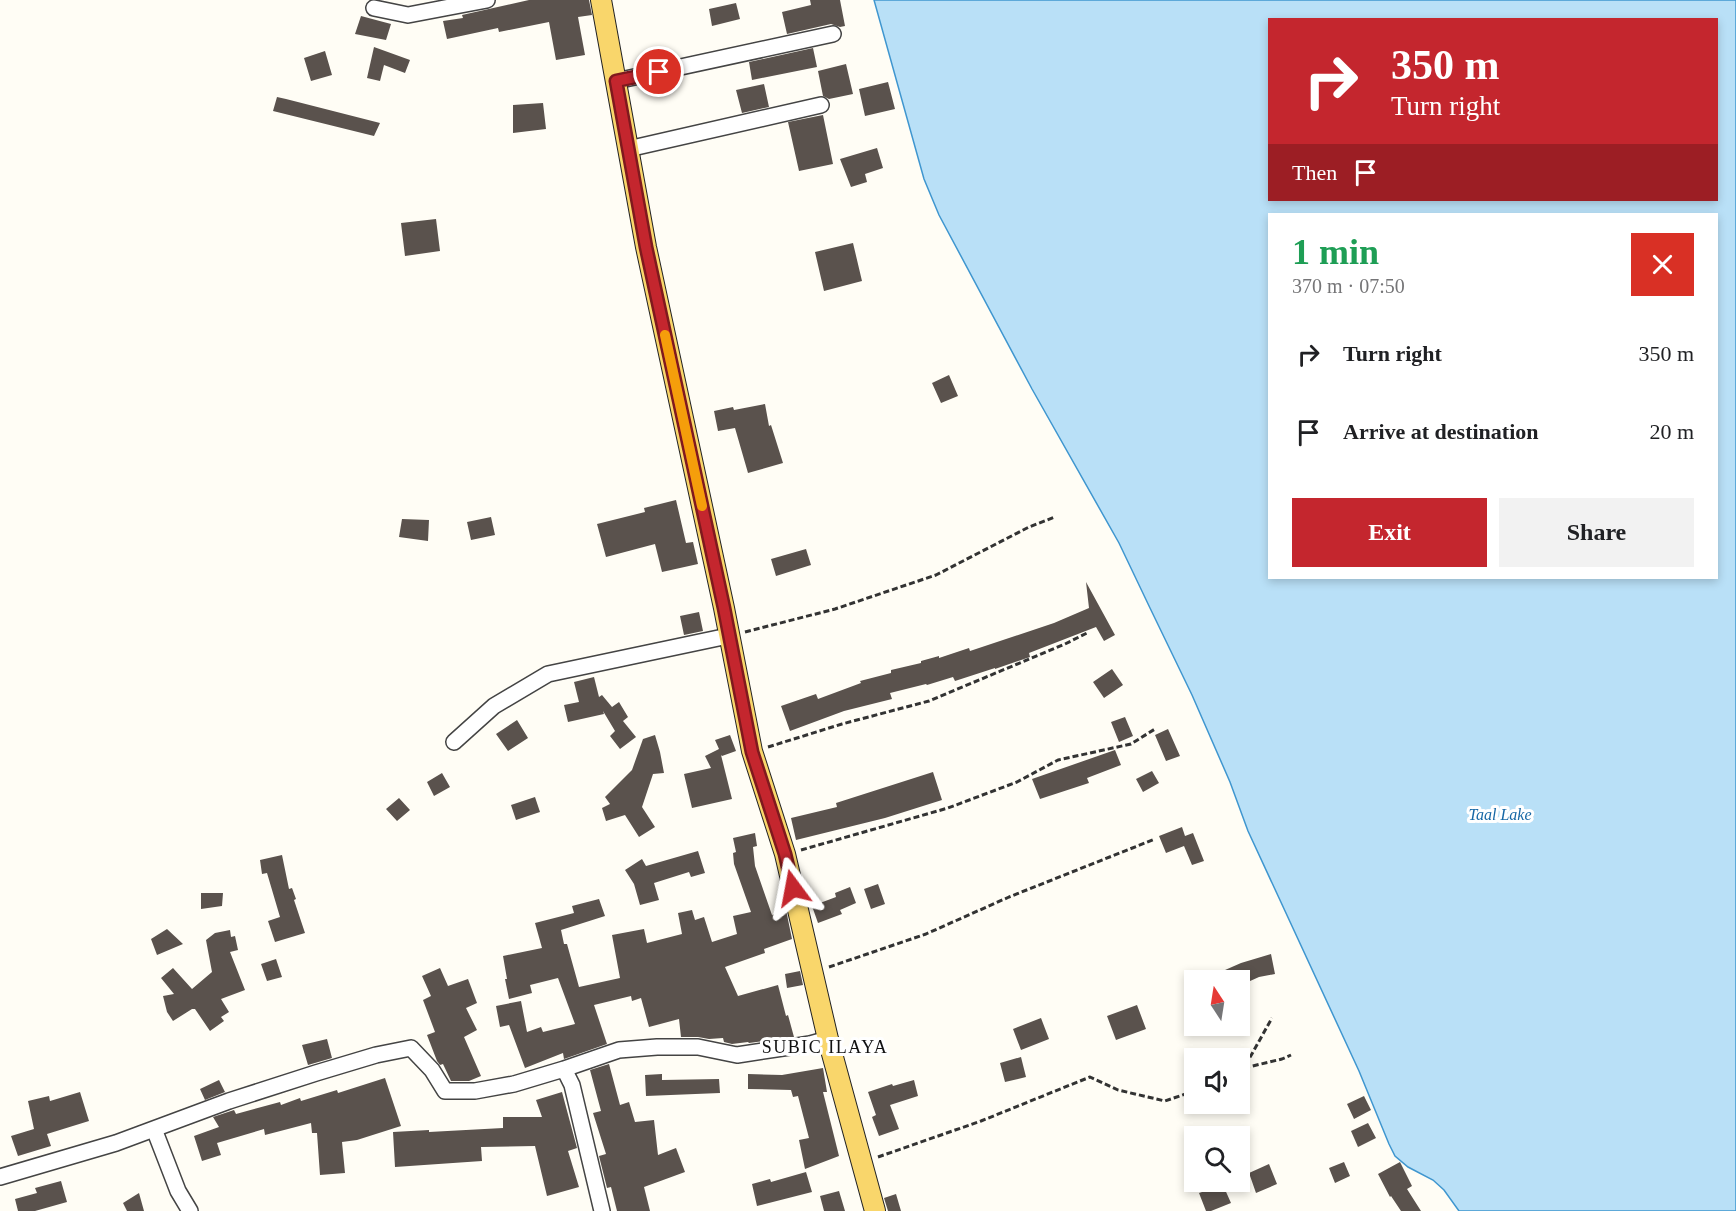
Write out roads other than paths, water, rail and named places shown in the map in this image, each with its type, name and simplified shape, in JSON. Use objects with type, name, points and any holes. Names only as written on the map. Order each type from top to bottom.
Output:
[{"type":"main road","points":[[601,0],[646,247],[724,608],[752,752],[785,854],[828,1039],[875,1211]]},
{"type":"street","points":[[374,8],[408,15],[487,0]]},
{"type":"street","points":[[616,81],[832,34]]},
{"type":"street","points":[[628,149],[820,105]]},
{"type":"street","points":[[454,742],[494,706],[548,674],[728,636]]},
{"type":"street","points":[[0,1177],[116,1143],[229,1101],[316,1073],[376,1055],[411,1048],[432,1070],[445,1092],[475,1091],[514,1084],[619,1050],[698,1047],[737,1055],[810,1044],[828,1039]]},
{"type":"street","points":[[564,1069],[572,1086],[602,1211]]},
{"type":"street","points":[[154,1129],[178,1191],[190,1211]]},
{"type":"water","name":"Taal Lake","points":[[874,0],[1736,0],[1736,1211],[1459,1211],[1444,1190],[1433,1180],[1408,1167],[1395,1156],[1359,1071],[1248,831],[1230,782],[1192,695],[1119,543],[1032,389],[939,215],[924,179]]},
{"type":"district","name":"SUBIC ILAYA","points":[[825,1047]]}]
